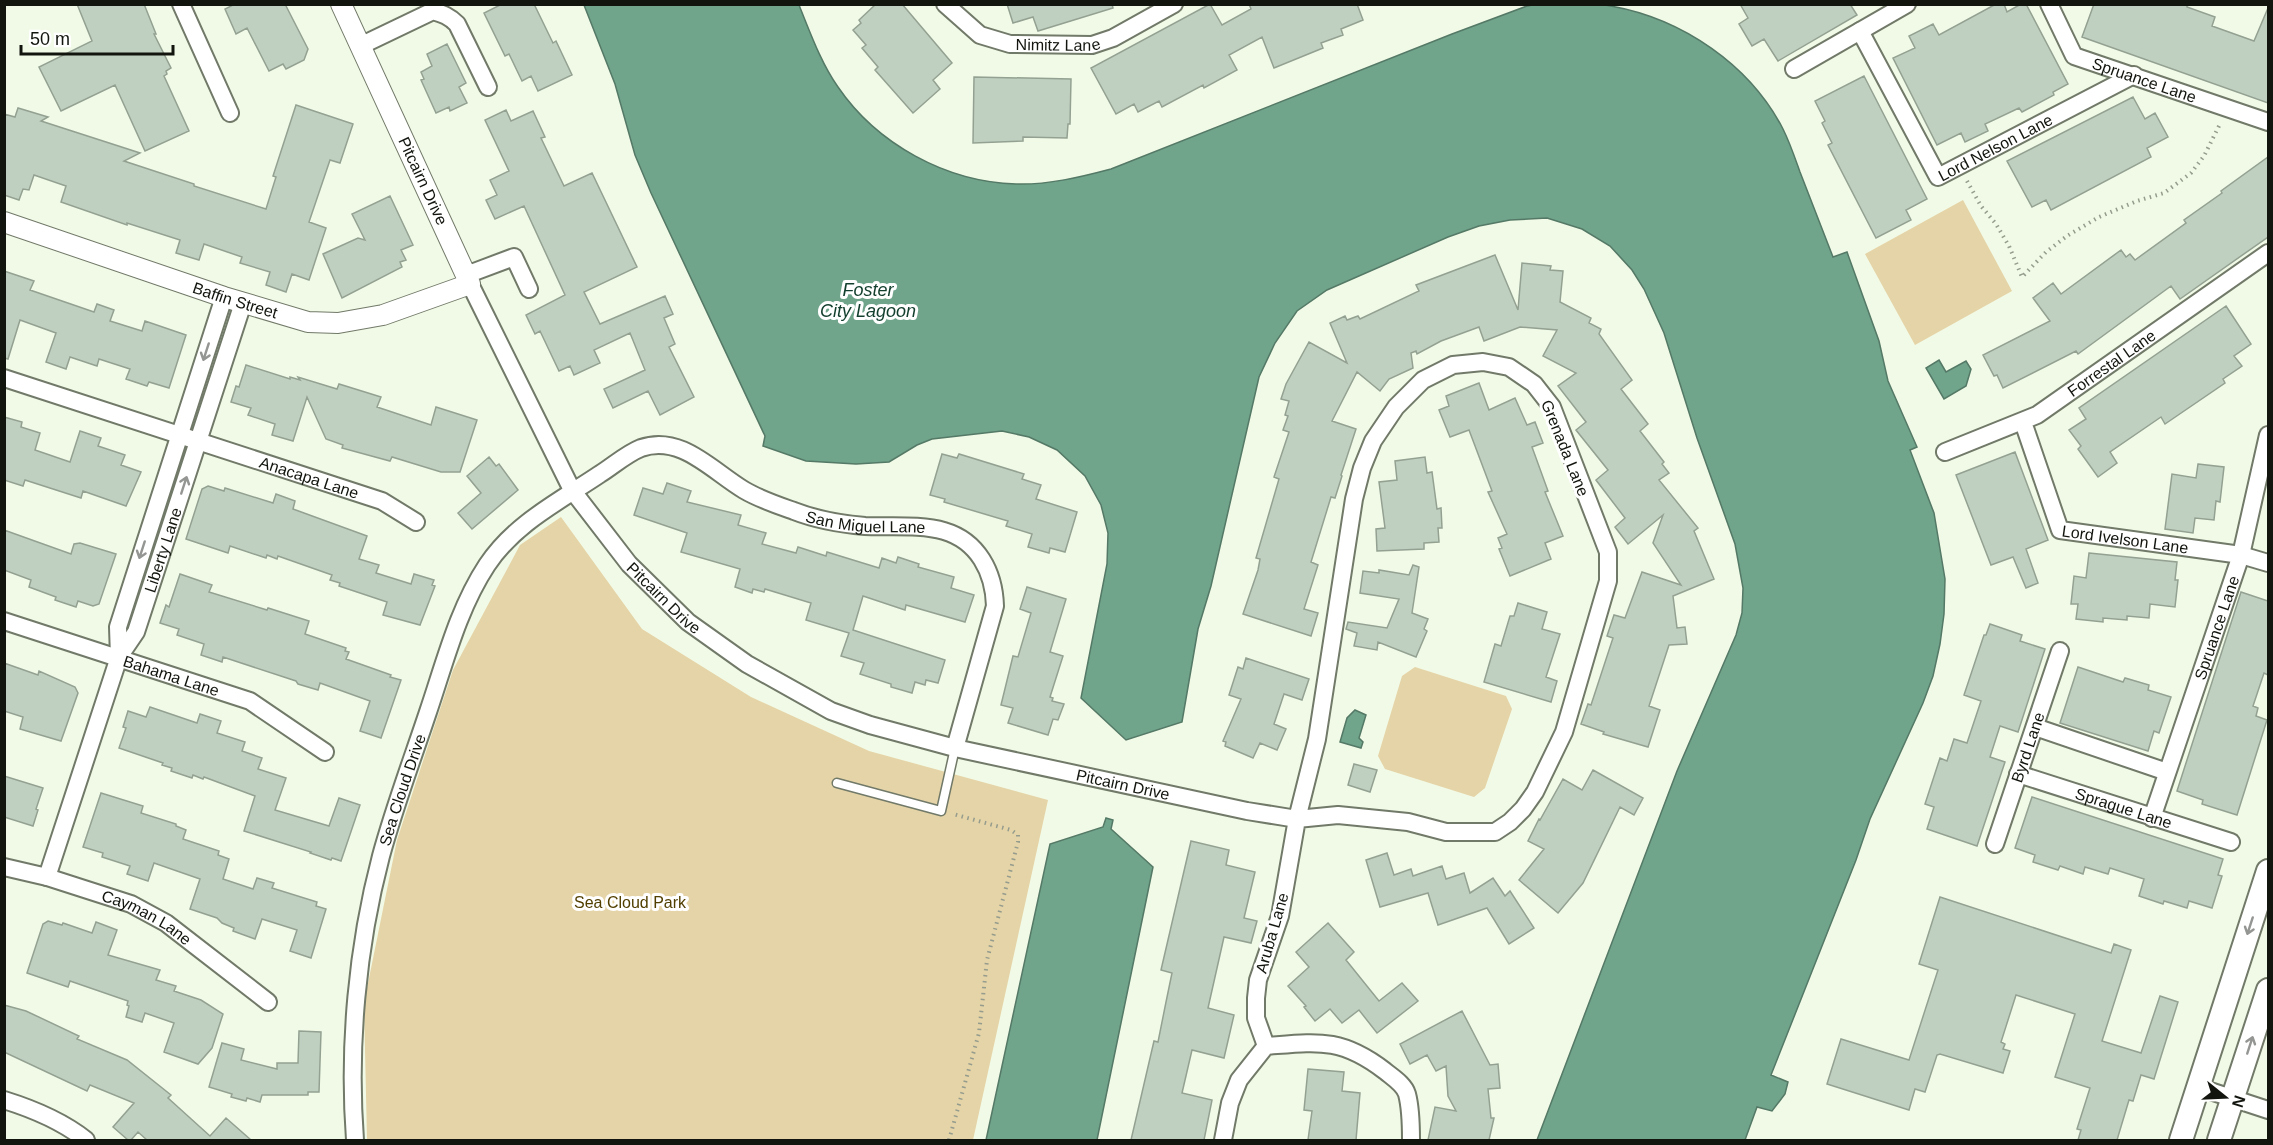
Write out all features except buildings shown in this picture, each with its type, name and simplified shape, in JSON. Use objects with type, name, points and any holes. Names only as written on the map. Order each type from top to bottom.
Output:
[{"type":"main road","points":[[2181,1140],[2268,871]]},
{"type":"main road","points":[[2219,1140],[2268,990]]},
{"type":"street","points":[[181,4],[230,112]]},
{"type":"street","name":"Pitcairn Drive","points":[[340,4],[468,279],[572,490],[629,564],[688,622],[747,664],[831,711],[870,725],[955,748],[1214,804],[1297,819]]},
{"type":"street","name":"Nimitz Lane","points":[[945,4],[980,35],[1010,44],[1092,45],[1113,38],[1174,4]]},
{"type":"street","points":[[1794,69],[1907,4]]},
{"type":"street","name":"Spruance Lane","points":[[2049,4],[2074,56],[2227,106],[2268,122]]},
{"type":"street","points":[[360,46],[418,10],[433,11],[449,16],[456,24],[488,87]]},
{"type":"street","name":"Lord Nelson Lane","points":[[1860,31],[1938,177],[2134,75]]},
{"type":"street","name":"Baffin Street","points":[[4,222],[224,297],[308,322],[338,322],[383,315],[468,279]]},
{"type":"street","name":"Forrestal Lane","points":[[1945,452],[2037,415],[2268,253]]},
{"type":"street","points":[[468,279],[514,257],[529,289]]},
{"type":"street","points":[[179,434],[224,297]]},
{"type":"street","points":[[198,440],[243,303]]},
{"type":"street","name":"Grenada Lane","points":[[1483,362],[1509,367],[1534,384],[1552,407],[1608,552],[1608,581],[1596,626],[1564,732],[1545,774],[1523,809],[1495,832],[1446,832],[1408,822],[1338,815],[1297,819],[1317,739],[1354,499],[1362,468],[1373,441],[1396,407],[1423,381],[1453,364],[1483,362]]},
{"type":"street","name":"Anacapa Lane","points":[[4,378],[382,501],[416,522]]},
{"type":"street","name":"Lord Ivelson Lane","points":[[2023,422],[2060,530],[2241,555],[2268,563]]},
{"type":"street","name":"Liberty Lane","points":[[119,657],[118,627],[179,434]]},
{"type":"street","name":"Spruance Lane","points":[[2152,818],[2241,555],[2268,435]]},
{"type":"street","name":"Liberty Lane","points":[[47,877],[119,657],[136,632],[198,440]]},
{"type":"street","name":"San Miguel Lane","points":[[572,490],[634,451],[664,445],[678,448],[700,460],[753,495],[802,514],[822,520],[861,526],[934,529],[966,542],[982,558],[988,568],[995,606],[955,748]]},
{"type":"street","name":"Sea Cloud Drive","points":[[355,1140],[353,1068],[362,961],[369,912],[381,856],[404,784],[452,641],[479,579],[489,562],[514,534],[572,490]]},
{"type":"street","name":"Bahama Lane","points":[[4,621],[250,701],[325,752]]},
{"type":"street","name":"Byrd Lane","points":[[1995,844],[2060,651]]},
{"type":"street","points":[[2035,727],[2167,772]]},
{"type":"street","name":"Sprague Lane","points":[[2018,774],[2231,842]]},
{"type":"street","name":"Aruba Lane","points":[[1266,1046],[1256,1017],[1258,980],[1280,916],[1297,819]]},
{"type":"street","name":"Cayman Lane","points":[[4,867],[47,877],[131,904],[157,919],[268,1002]]},
{"type":"street","points":[[1222,1140],[1230,1102],[1239,1080],[1266,1046],[1328,1043],[1367,1058],[1397,1081],[1406,1091],[1411,1140]]},
{"type":"street","points":[[2198,1087],[2268,1110]]},
{"type":"street","points":[[4,1100],[31,1108],[86,1140]]},
{"type":"lane","points":[[837,783],[941,811],[955,748]]},
{"type":"path","points":[[1960,166],[1981,206],[2001,231],[2022,277],[2046,252],[2067,236],[2099,217],[2137,201],[2164,193],[2191,173],[2204,156],[2218,130],[2227,106]]},
{"type":"path","points":[[941,811],[1011,830],[1018,835],[987,960],[979,1033],[949,1140]]},
{"type":"green space","points":[[1963,200],[2012,291],[1915,345],[1865,254]]},
{"type":"green space","name":"Sea Cloud Park","points":[[561,517],[642,629],[751,697],[869,751],[1048,800],[973,1140],[367,1140],[364,1003],[397,840],[453,670],[520,545]]},
{"type":"green space","points":[[1415,667],[1506,696],[1512,709],[1485,788],[1474,797],[1385,769],[1378,756],[1402,676]]},
{"type":"water","name":"Foster City Lagoon","points":[[1539,4],[1611,6],[1638,12],[1664,22],[1712,48],[1733,65],[1769,106],[1788,140],[1833,257],[1847,252],[1879,341],[1888,381],[1917,447],[1910,450],[1934,513],[1945,579],[1944,614],[1933,676],[1870,819],[1771,1075],[1788,1082],[1785,1094],[1772,1111],[1757,1107],[1745,1140],[1537,1140],[1677,771],[1736,635],[1742,613],[1743,588],[1735,544],[1697,438],[1664,333],[1644,289],[1632,270],[1610,246],[1582,229],[1547,218],[1510,220],[1479,226],[1448,237],[1327,290],[1297,311],[1275,343],[1259,377],[1211,586],[1198,629],[1182,722],[1126,740],[1081,698],[1107,564],[1108,533],[1101,505],[1085,476],[1057,450],[1029,437],[1002,431],[932,439],[889,462],[856,464],[806,461],[763,446],[765,436],[635,155],[615,84],[584,5],[799,5],[816,47],[832,78],[872,126],[915,156],[939,167],[990,182],[1028,184],[1076,178],[1111,169],[1452,34],[1527,6]]},
{"type":"water","points":[[1939,360],[1946,372],[1966,361],[1971,369],[1966,386],[1944,399],[1926,368]]},
{"type":"water","points":[[1355,710],[1366,715],[1359,738],[1363,742],[1361,748],[1340,742],[1347,718]]},
{"type":"water","points":[[1106,818],[1113,820],[1111,829],[1153,867],[1097,1140],[986,1140],[1050,844],[1103,827]]}]
